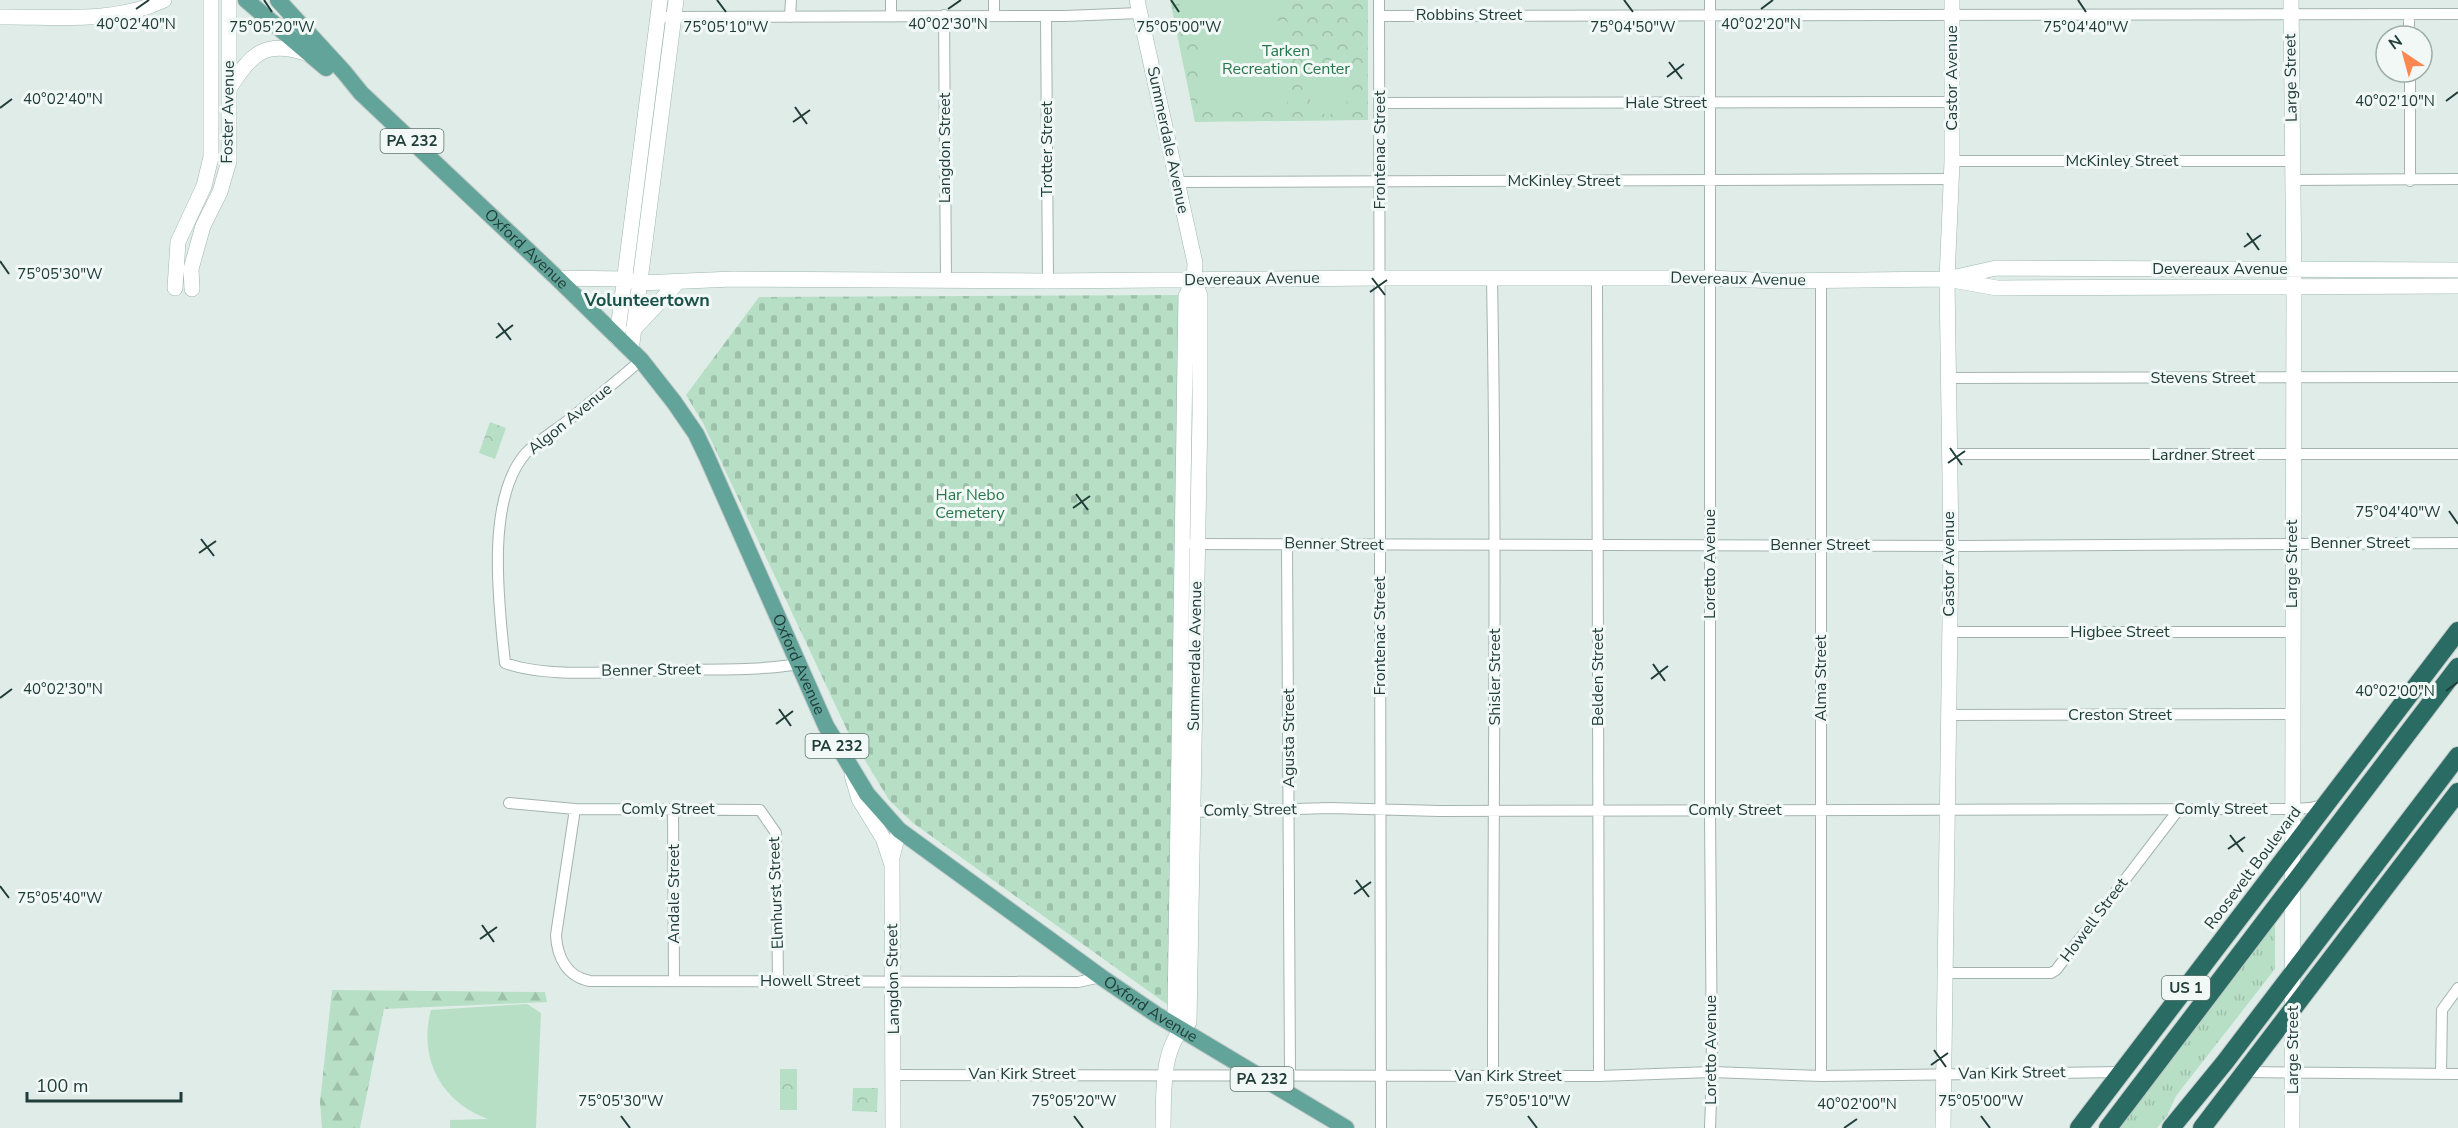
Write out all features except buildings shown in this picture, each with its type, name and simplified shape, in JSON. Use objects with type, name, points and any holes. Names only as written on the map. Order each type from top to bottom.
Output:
[{"type":"highway","name":"Roosevelt Boulevard","points":[[2079,1128],[2458,631]]},
{"type":"highway","points":[[2420,681],[2458,648]]},
{"type":"highway","name":"US 1","points":[[2108,1128],[2458,667]]},
{"type":"highway","points":[[2171,1128],[2293,973],[2458,756]]},
{"type":"highway","points":[[2202,1128],[2452,808],[2458,792]]},
{"type":"main road","name":"Oxford Avenue","points":[[246,0],[312,55],[338,80],[361,93]]},
{"type":"main road","points":[[266,0],[305,32]]},
{"type":"main road","name":"Oxford Avenue","points":[[278,0],[305,32],[345,72],[361,93],[557,278],[655,376],[696,434],[826,726],[867,794],[899,830],[1101,977],[1179,1029],[1346,1128]]},
{"type":"street","points":[[0,17],[114,16],[150,7],[164,0]]},
{"type":"street","name":"Foster Avenue","points":[[175,288],[178,242],[204,186],[211,157],[212,0]]},
{"type":"street","name":"Foster Avenue","points":[[192,289],[191,269],[203,226],[220,192],[229,161],[229,0]]},
{"type":"street","points":[[617,338],[660,0]]},
{"type":"street","points":[[636,356],[633,330],[676,0]]},
{"type":"street","points":[[790,17],[791,0]]},
{"type":"street","points":[[891,0],[891,16]]},
{"type":"street","points":[[994,0],[994,15]]},
{"type":"street","name":"Frontenac Street","points":[[1379,0],[1383,1075],[1381,1128]]},
{"type":"street","name":"Loretto Avenue","points":[[1710,0],[1712,1072],[1710,1128]]},
{"type":"street","points":[[658,17],[1046,16],[1138,6]]},
{"type":"street","name":"Summerdale Avenue","points":[[1138,6],[1195,263],[1194,280],[1200,296],[1200,412],[1190,544],[1186,812],[1189,1022],[1179,1029],[1164,1074],[1163,1128]]},
{"type":"street","name":"Robbins Street","points":[[1380,15],[1710,13],[1952,7],[2291,7],[2409,14],[2458,14]]},
{"type":"street","name":"Castor Avenue","points":[[1943,1128],[1951,545],[1947,279],[1952,161],[1952,7]]},
{"type":"street","name":"Large Street","points":[[2291,7],[2294,269],[2292,1128]]},
{"type":"street","points":[[2409,14],[2409,24]]},
{"type":"street","name":"Langdon Street","points":[[944,15],[945,281]]},
{"type":"street","name":"Trotter Street","points":[[1046,16],[1048,281]]},
{"type":"street","points":[[229,89],[243,69],[262,51],[279,46],[312,55]]},
{"type":"street","points":[[2409,84],[2410,181]]},
{"type":"street","name":"Hale Street","points":[[1380,103],[1952,102]]},
{"type":"street","name":"McKinley Street","points":[[1952,161],[2292,161]]},
{"type":"street","name":"McKinley Street","points":[[1177,182],[1380,180],[1711,182],[1951,179]]},
{"type":"street","points":[[2292,180],[2458,179]]},
{"type":"street","name":"Devereaux Avenue","points":[[1947,279],[1996,268],[2458,270]]},
{"type":"street","points":[[2124,288],[2125,269]]},
{"type":"street","name":"Devereaux Avenue","points":[[557,278],[625,279],[640,283],[733,279],[945,281],[1381,278],[1947,279],[1997,288],[2294,289],[2458,286]]},
{"type":"street","name":"Shisler Street","points":[[1492,279],[1496,672],[1493,809],[1493,1075]]},
{"type":"street","name":"Belden Street","points":[[1597,279],[1599,1076]]},
{"type":"street","name":"Alma Street","points":[[1821,280],[1821,1076]]},
{"type":"street","points":[[633,330],[677,283]]},
{"type":"street","name":"Algon Avenue","points":[[505,663],[500,620],[499,544],[500,512],[509,481],[527,452],[600,395],[636,356]]},
{"type":"street","name":"Stevens Street","points":[[1949,378],[2458,377]]},
{"type":"street","name":"Lardner Street","points":[[1948,454],[2458,454]]},
{"type":"street","name":"Agusta Street","points":[[1287,543],[1290,1076]]},
{"type":"street","name":"Benner Street","points":[[1190,544],[2458,543]]},
{"type":"street","name":"Higbee Street","points":[[1949,632],[2292,632]]},
{"type":"street","name":"Benner Street","points":[[505,663],[521,669],[536,671],[595,672],[761,669],[799,664]]},
{"type":"street","name":"Creston Street","points":[[1948,715],[2292,714]]},
{"type":"street","points":[[850,769],[859,799],[883,838],[892,866]]},
{"type":"street","name":"Comly Street","points":[[1186,812],[1289,809],[2316,808],[2328,802]]},
{"type":"street","points":[[509,803],[575,809]]},
{"type":"street","name":"Andale Street","points":[[674,808],[674,981]]},
{"type":"street","name":"Comly Street","points":[[575,809],[760,810]]},
{"type":"street","name":"Howell Street","points":[[575,809],[556,941],[563,962],[579,979],[590,981],[1078,982],[1101,977]]},
{"type":"street","name":"Howell Street","points":[[1944,973],[2051,973],[2056,970],[2179,809]]},
{"type":"street","name":"Elmhurst Street","points":[[760,810],[776,833],[778,981]]},
{"type":"street","name":"Langdon Street","points":[[893,1128],[892,857],[899,830]]},
{"type":"street","points":[[2441,1074],[2442,1010],[2458,988]]},
{"type":"street","name":"Van Kirk Street","points":[[894,1075],[1599,1076],[1712,1072],[1821,1076],[2122,1072]]},
{"type":"street","points":[[2245,1072],[2458,1074]]},
{"type":"green space","name":"Tarken Recreation Center","points":[[1170,0],[1368,0],[1368,120],[1195,122]]},
{"type":"green space","points":[[1179,0],[1278,0],[1266,21],[1287,21],[1287,112],[1200,111],[1201,47],[1184,40]]},
{"type":"green space","points":[[1346,76],[1346,92],[1309,93],[1309,77]]},
{"type":"green space","points":[[1310,97],[1347,97],[1346,114],[1310,114]]},
{"type":"green space","name":"Har Nebo Cemetery","points":[[1181,295],[1168,1005],[913,823],[889,800],[848,732],[703,423],[686,395],[759,297]]},
{"type":"green space","points":[[490,422],[506,428],[495,459],[479,453]]},
{"type":"green space","points":[[2275,923],[2275,969],[2176,1096],[2167,1116],[2157,1128],[2119,1128]]},
{"type":"green space","points":[[332,990],[545,992],[547,1002],[384,1009],[360,1128],[322,1128],[320,1102]]},
{"type":"green space","points":[[527,1004],[541,1013],[536,1128],[450,1128],[450,1120],[488,1119],[457,1102],[437,1076],[428,1045],[431,1010]]},
{"type":"green space","points":[[780,1069],[797,1069],[797,1110],[780,1110]]},
{"type":"green space","points":[[853,1088],[878,1088],[877,1112],[852,1111]]},
{"type":"district","name":"Volunteertown","points":[[647,300]]}]
